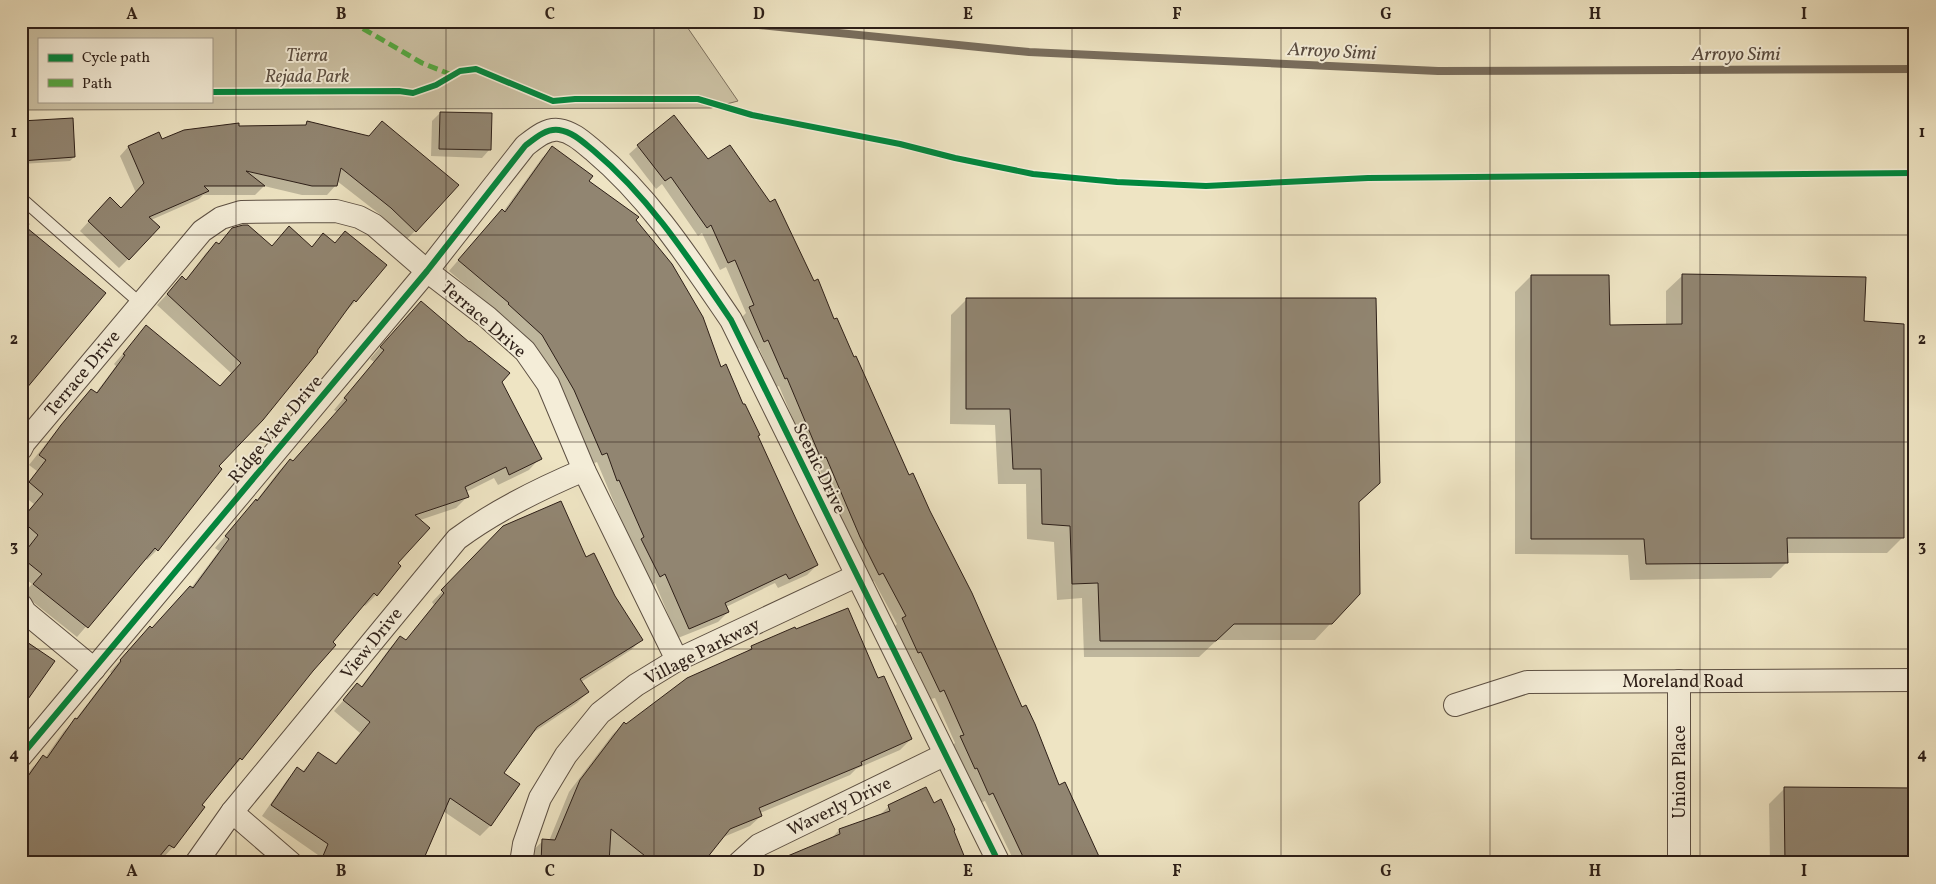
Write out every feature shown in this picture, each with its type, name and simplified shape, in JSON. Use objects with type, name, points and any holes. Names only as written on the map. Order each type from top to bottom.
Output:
[{"type":"street","name":"Ridge View Drive","points":[[21,756],[427,271],[525,146],[539,135],[557,130]]},
{"type":"street","name":"Scenic Drive","points":[[557,130],[576,137],[583,142],[608,163],[652,208],[695,266],[731,320],[944,755],[999,863]]},
{"type":"street","name":"Terrace Drive","points":[[21,449],[140,303],[202,231],[221,218],[241,212],[336,211],[359,217],[374,224],[427,271],[487,317],[525,351],[548,384],[584,470],[677,660]]},
{"type":"street","name":"View Drive","points":[[196,863],[232,812],[456,539],[484,519],[543,488],[584,470]]},
{"type":"street","name":"Village Parkway","points":[[521,863],[524,844],[540,798],[566,755],[600,713],[636,685],[677,660],[856,576]]},
{"type":"street","points":[[21,605],[25,612],[94,669]]},
{"type":"street","name":"Moreland Road","points":[[1455,705],[1528,682],[1915,680]]},
{"type":"street","name":"Union Place","points":[[1679,681],[1679,863]]},
{"type":"street","name":"Waverly Drive","points":[[739,863],[759,845],[944,755]]},
{"type":"street","points":[[232,812],[291,863]]},
{"type":"lane","points":[[21,198],[140,303]]},
{"type":"green space","name":"Tierra Rejada Park","points":[[21,21],[683,21],[738,101],[711,108],[21,110]]},
{"type":"building","points":[[440,112],[492,113],[491,150],[439,149]]},
{"type":"building","points":[[674,115],[708,159],[730,145],[770,202],[775,199],[814,281],[818,279],[834,319],[837,318],[854,357],[856,356],[909,475],[913,473],[930,511],[972,593],[1022,707],[1026,705],[1035,724],[1059,785],[1065,782],[1102,863],[1026,863],[993,793],[989,795],[977,768],[975,769],[960,736],[964,735],[944,690],[940,692],[921,652],[918,653],[902,618],[906,616],[883,573],[879,575],[860,537],[826,457],[821,459],[787,378],[785,379],[768,340],[764,342],[749,307],[754,305],[735,260],[728,263],[711,225],[707,228],[671,177],[665,181],[637,145]]},
{"type":"building","points":[[73,118],[75,157],[21,161],[21,121]]},
{"type":"building","points":[[307,121],[369,136],[382,121],[459,185],[416,232],[391,208],[341,168],[337,186],[312,186],[246,171],[265,186],[204,186],[209,191],[149,217],[160,227],[129,260],[88,221],[110,197],[121,208],[144,183],[128,146],[159,132],[162,139],[184,130],[239,123],[239,126],[306,125]]},
{"type":"building","points":[[552,146],[593,176],[589,181],[639,217],[636,220],[672,264],[703,317],[721,367],[726,364],[818,565],[789,579],[786,574],[725,603],[729,612],[689,629],[665,574],[660,577],[641,539],[644,537],[619,480],[617,481],[607,453],[602,455],[574,390],[542,335],[509,303],[458,260],[502,209],[505,212]]},
{"type":"building","points":[[21,223],[106,293],[21,395]]},
{"type":"building","points":[[248,225],[272,246],[289,226],[312,247],[323,233],[335,243],[345,231],[387,265],[356,302],[354,300],[318,352],[263,420],[219,466],[222,469],[158,551],[155,548],[88,628],[33,584],[42,574],[21,557],[38,535],[21,520],[43,494],[29,482],[46,460],[39,455],[91,389],[97,393],[125,355],[123,354],[146,325],[220,386],[241,363],[167,294],[182,276],[186,280],[216,242],[219,244],[232,228]]},
{"type":"building","points":[[1682,274],[1866,277],[1864,321],[1904,324],[1904,538],[1787,538],[1788,563],[1646,564],[1644,539],[1531,539],[1531,275],[1609,275],[1610,325],[1682,324]]},
{"type":"building","points":[[966,298],[1376,298],[1380,483],[1359,502],[1360,594],[1332,624],[1234,624],[1216,641],[1100,641],[1098,583],[1072,584],[1070,526],[1042,524],[1041,469],[1013,469],[1010,409],[966,409]]},
{"type":"building","points":[[421,301],[469,342],[510,373],[502,382],[542,459],[509,475],[506,467],[465,487],[469,497],[415,515],[430,528],[398,563],[401,566],[377,596],[374,593],[333,642],[336,645],[242,760],[240,758],[202,805],[205,807],[174,848],[169,845],[154,863],[21,863],[21,786],[43,755],[47,758],[120,660],[150,626],[152,628],[190,586],[193,588],[229,539],[225,536],[256,499],[257,501],[290,459],[293,461],[347,400],[344,398],[384,350],[380,347]]},
{"type":"building","points":[[561,501],[586,557],[594,553],[615,596],[643,640],[580,679],[589,692],[537,727],[504,773],[520,784],[491,826],[450,798],[422,863],[340,863],[323,856],[328,844],[271,805],[297,767],[304,772],[318,752],[336,764],[370,722],[343,700],[357,683],[362,687],[400,636],[406,640],[444,593],[441,590],[503,526]]},
{"type":"building","points":[[848,608],[878,678],[884,676],[912,739],[861,762],[862,765],[759,808],[762,816],[730,829],[703,863],[654,863],[611,829],[609,863],[541,863],[542,839],[555,840],[580,780],[624,722],[626,724],[687,678],[752,649],[751,646],[795,627],[796,629]]},
{"type":"building","points":[[21,638],[55,661],[21,709]]},
{"type":"building","points":[[926,787],[934,803],[941,799],[967,863],[771,863],[840,834],[839,829],[890,811],[888,805]]},
{"type":"building","points":[[1784,787],[1915,788],[1915,863],[1785,863]]},
{"type":"waterway","name":"Arroyo Simi","points":[[749,21],[759,25],[1029,52],[1438,71],[1915,69]]},
{"type":"marked path","points":[[350,21],[422,63],[452,75]]},
{"type":"cycle path","points":[[212,92],[399,91],[413,93],[436,85],[460,71],[476,69],[553,101],[575,99],[698,99],[752,115],[900,144],[955,158],[1033,174],[1117,182],[1206,186],[1368,178],[1915,173]]},
{"type":"cycle path","points":[[21,756],[427,271],[525,146],[545,132],[559,130],[574,135],[582,141],[614,169],[633,189],[668,231],[731,320],[999,863]]}]
